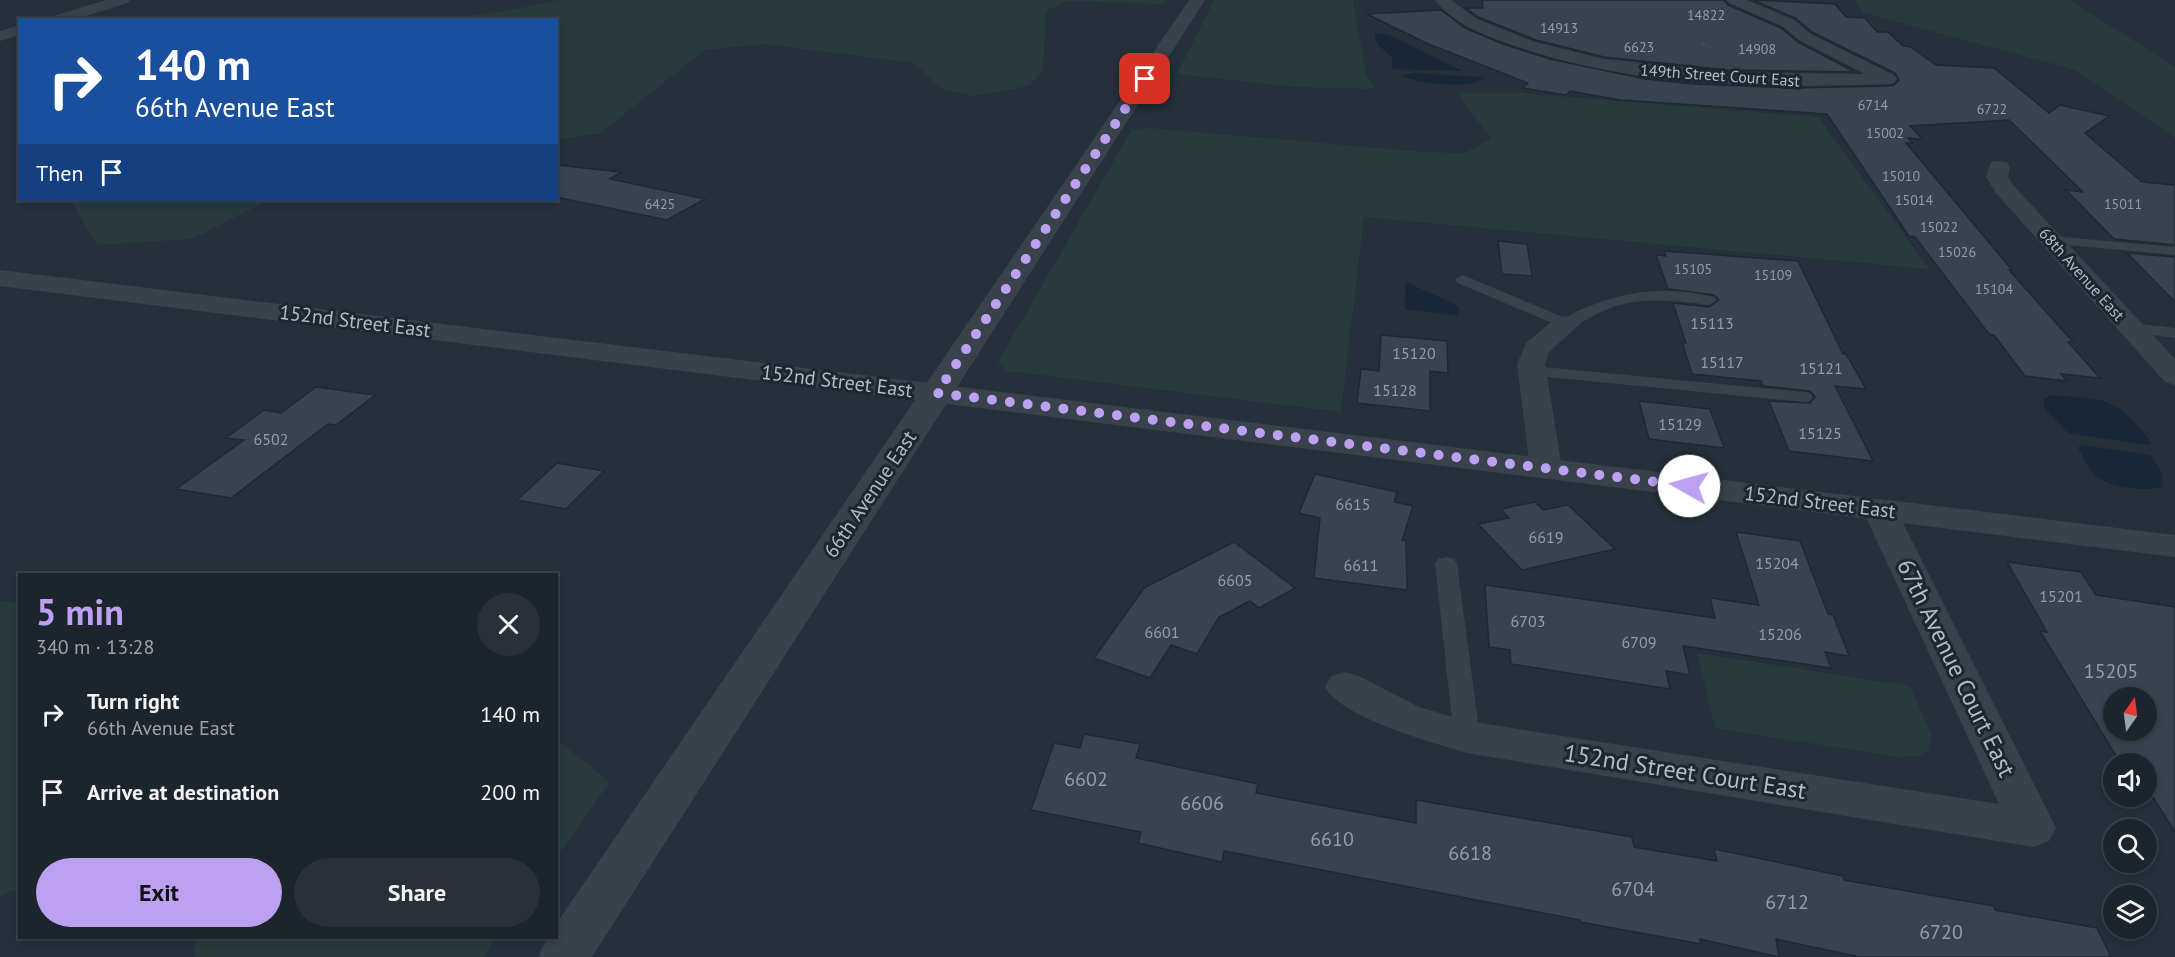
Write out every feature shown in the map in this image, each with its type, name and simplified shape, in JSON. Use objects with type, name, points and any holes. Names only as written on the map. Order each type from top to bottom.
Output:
[{"type":"street","points":[[63,18],[122,0]]},
{"type":"street","name":"66th Avenue East","points":[[563,957],[1197,0]]},
{"type":"street","name":"149th Street Court East","points":[[1443,0],[1455,12],[1482,28],[1553,54],[1609,66],[1655,72],[1783,81],[1888,79],[1805,37],[1788,23],[1734,0]]},
{"type":"street","points":[[0,36],[18,31]]},
{"type":"street","name":"68th Avenue East","points":[[1999,167],[1997,177],[2004,188],[2175,376]]},
{"type":"street","name":"152nd Street East","points":[[0,278],[2175,546]]},
{"type":"street","points":[[1546,468],[1531,364],[1536,349],[1566,324]]},
{"type":"street","name":"67th Avenue Court East","points":[[1879,509],[2033,828]]},
{"type":"street","name":"152nd Street Court East","points":[[1345,687],[1406,719],[1467,737],[2033,828]]},
{"type":"lane","points":[[2050,240],[2175,251]]},
{"type":"lane","points":[[1463,280],[1566,324],[1601,305],[1624,299],[1656,295],[1708,300]]},
{"type":"lane","points":[[2132,328],[2175,333]]},
{"type":"lane","points":[[1533,371],[1804,397]]},
{"type":"lane","points":[[1446,564],[1467,737]]},
{"type":"green space","points":[[559,0],[1167,0],[1164,4],[1068,1],[1046,11],[1043,70],[1029,86],[972,96],[941,89],[915,63],[764,44],[705,50],[599,134],[558,139],[558,18],[451,18],[511,10]]},
{"type":"green space","points":[[1214,0],[1353,0],[1366,75],[1376,87],[1368,89],[1296,87],[1177,74]]},
{"type":"green space","points":[[1854,0],[2070,0],[2175,67],[2175,138],[2076,70],[1864,13]]},
{"type":"green space","points":[[1457,93],[1522,93],[1818,117],[1929,269],[1364,217],[1341,412],[1007,371],[998,362],[1132,129],[1150,128],[1425,152],[1465,153],[1491,139]]},
{"type":"green space","points":[[71,201],[267,201],[192,239],[97,245]]},
{"type":"green space","points":[[0,601],[18,603],[18,888],[0,896]]},
{"type":"green space","points":[[1697,653],[1910,686],[1932,736],[1928,750],[1918,756],[1897,757],[1715,728]]},
{"type":"green space","points":[[558,741],[610,782],[558,855]]},
{"type":"green space","points":[[194,939],[496,939],[483,957],[195,957]]},
{"type":"water","points":[[1375,33],[1389,35],[1463,71],[1391,69],[1393,59],[1378,45]]},
{"type":"water","points":[[1413,73],[1484,78],[1478,82],[1456,85],[1418,81],[1401,75]]},
{"type":"water","points":[[1406,282],[1455,304],[1459,307],[1459,316],[1405,309]]},
{"type":"water","points":[[2051,395],[2109,403],[2129,417],[2152,443],[2147,445],[2068,433],[2045,409],[2043,400]]},
{"type":"water","points":[[2082,445],[2150,455],[2162,474],[2162,487],[2126,488],[2107,483],[2090,469],[2078,447]]},
{"type":"building","points":[[1482,0],[1724,0],[1728,5],[1781,28],[1798,42],[1855,72],[1728,70],[1604,57],[1536,40],[1478,17],[1466,8],[1483,8]]},
{"type":"building","points":[[1753,0],[1835,4],[1846,17],[1865,18],[1877,32],[1888,32],[1903,46],[1911,47],[1936,65],[1994,68],[2049,113],[2060,105],[2109,116],[2085,133],[2142,182],[2175,185],[2175,245],[2114,239],[2066,190],[2083,192],[2009,120],[1910,126],[1922,139],[1908,138],[1913,143],[1906,143],[2012,270],[2009,270],[2073,342],[2068,342],[2100,378],[2061,374],[2067,381],[2025,376],[1994,335],[1989,334],[1915,237],[1909,236],[1827,114],[1620,100],[1570,91],[1566,95],[1523,88],[1528,83],[1426,43],[1367,14],[1441,10],[1465,28],[1503,44],[1550,59],[1645,79],[1694,84],[1791,88],[1888,86],[1894,85],[1899,80],[1895,73],[1812,32],[1795,18]]},
{"type":"building","points":[[558,165],[621,172],[610,179],[705,199],[667,220],[558,197]]},
{"type":"building","points":[[1498,241],[1527,244],[1532,276],[1502,274]]},
{"type":"building","points":[[1664,251],[1798,261],[1843,354],[1846,354],[1866,389],[1835,386],[1873,461],[1789,451],[1769,401],[1810,403],[1815,397],[1810,391],[1763,386],[1761,381],[1692,374],[1682,342],[1686,343],[1673,303],[1709,307],[1719,300],[1714,295],[1668,289],[1656,255],[1666,256]]},
{"type":"building","points":[[2127,253],[2175,257],[2175,302]]},
{"type":"building","points":[[1381,335],[1447,341],[1448,373],[1430,371],[1430,411],[1357,403],[1361,369],[1379,371]]},
{"type":"building","points":[[316,387],[375,395],[336,425],[328,424],[231,498],[176,489],[244,440],[226,438],[264,410],[281,413]]},
{"type":"building","points":[[1639,401],[1710,409],[1724,448],[1649,439]]},
{"type":"building","points":[[557,463],[604,471],[566,509],[517,500]]},
{"type":"building","points":[[1315,474],[1397,492],[1394,502],[1413,506],[1402,541],[1406,540],[1407,590],[1314,578],[1320,518],[1299,513]]},
{"type":"building","points":[[1535,502],[1543,510],[1568,505],[1615,549],[1522,570],[1478,524],[1509,518],[1501,509]]},
{"type":"building","points":[[1736,532],[1800,541],[1828,614],[1833,615],[1849,656],[1825,652],[1831,668],[1683,646],[1690,675],[1666,671],[1670,689],[1511,664],[1510,650],[1489,647],[1485,585],[1715,618],[1710,598],[1759,605]]},
{"type":"building","points":[[1234,542],[1295,588],[1259,608],[1250,601],[1219,617],[1197,654],[1171,645],[1150,678],[1094,658],[1144,588]]},
{"type":"building","points":[[2007,562],[2081,572],[2096,595],[2175,607],[2175,832],[2157,803],[2157,753],[2114,753],[2107,741],[2157,741],[2157,687],[2103,687],[2103,734],[2040,631],[2047,632]]},
{"type":"building","points":[[1084,734],[1140,744],[1136,758],[1258,784],[1256,793],[1416,823],[1416,800],[1632,837],[1634,847],[1717,861],[1714,849],[1843,876],[1844,880],[1994,906],[1995,910],[2097,928],[2111,957],[1860,957],[1776,939],[1779,957],[1700,939],[1701,944],[1580,922],[1580,920],[1224,851],[1222,862],[1138,843],[1141,832],[1031,810],[1054,743],[1080,748]]},
{"type":"route","points":[[1145,79],[937,393],[1689,486]]}]
